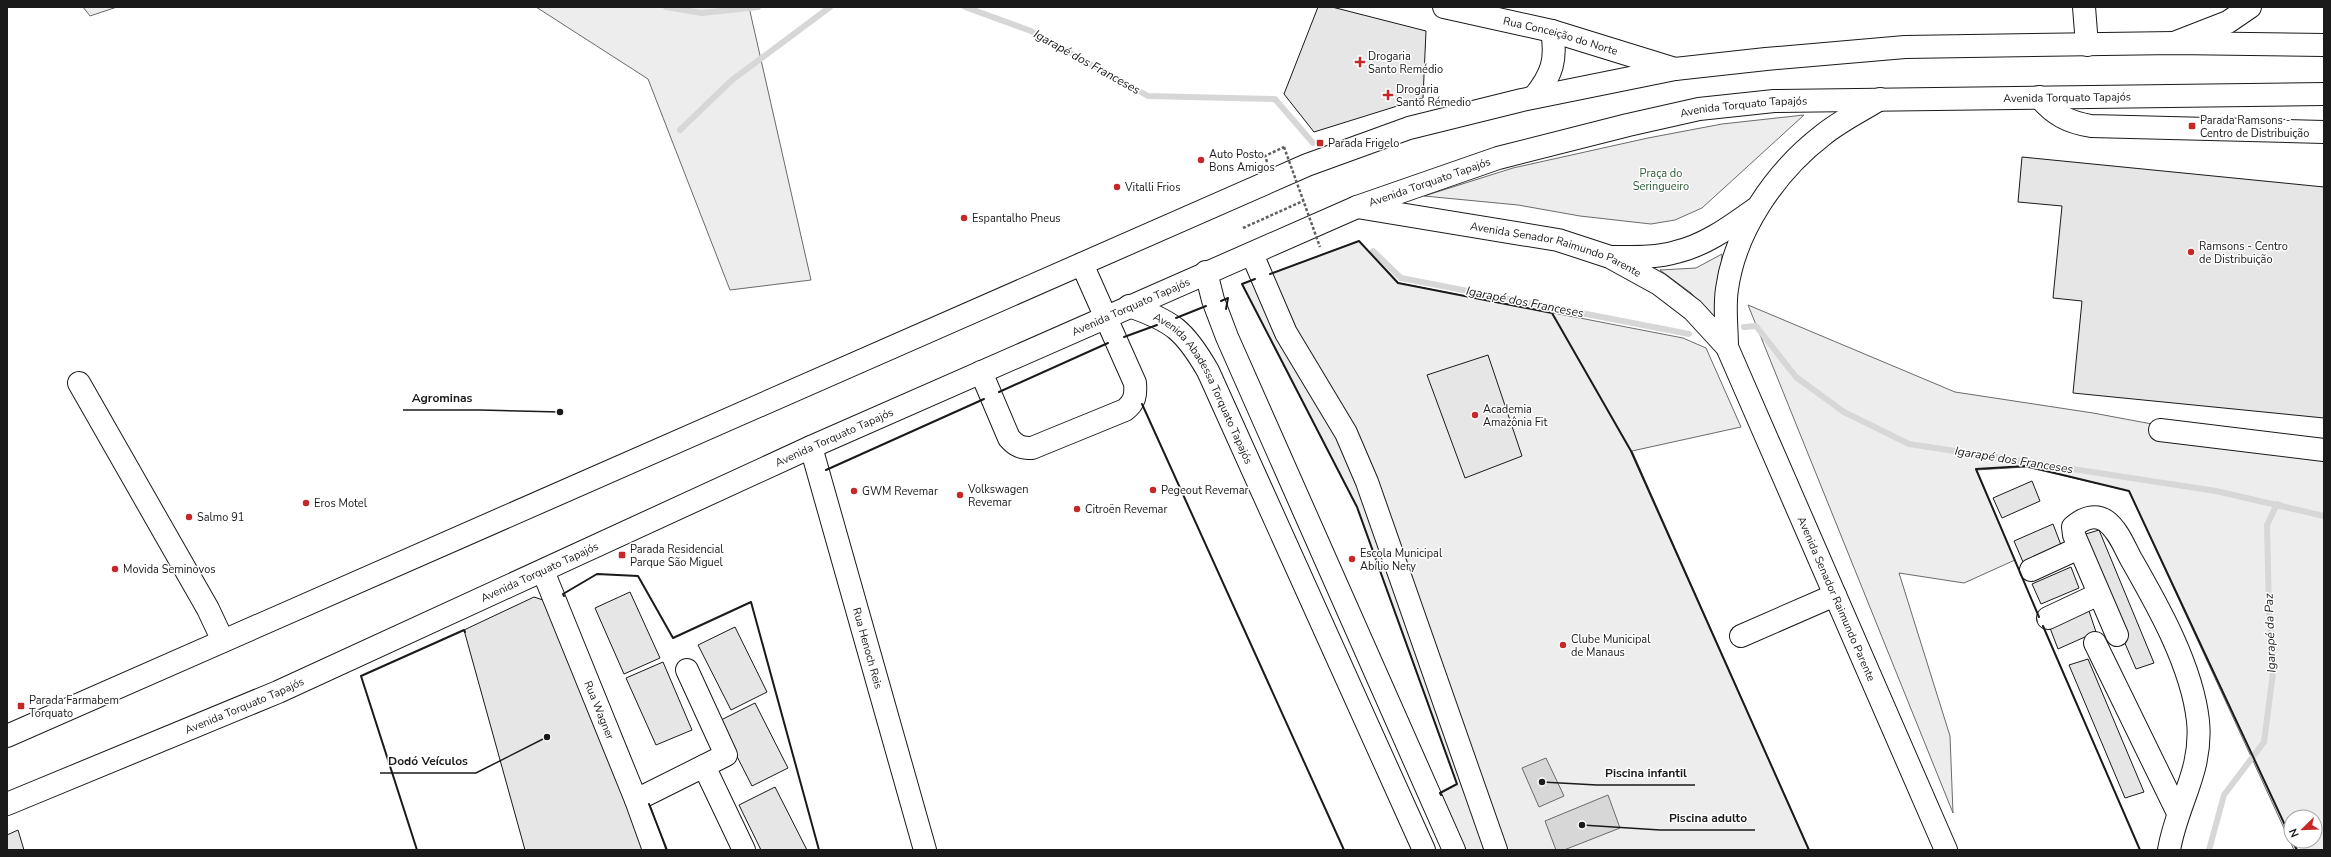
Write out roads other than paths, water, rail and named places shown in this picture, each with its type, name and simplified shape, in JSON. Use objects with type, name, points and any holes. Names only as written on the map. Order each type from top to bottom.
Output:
[{"type":"main road","name":"Rua Conceição do Norte","points":[[1444,7],[1482,11],[1675,69]]},
{"type":"main road","points":[[2084,7],[2088,45]]},
{"type":"main road","points":[[2174,43],[2228,22],[2250,7]]},
{"type":"main road","points":[[1534,97],[1551,74],[1554,58],[1552,31]]},
{"type":"main road","points":[[7,736],[1328,157],[1409,128],[1534,97],[1675,69],[1766,59],[1906,47],[2174,43],[2324,45]]},
{"type":"main road","name":"Avenida Torquato Tapajós","points":[[7,804],[278,692],[811,447],[1206,272],[1252,254],[1357,207],[1498,158],[1699,109],[1774,101],[2324,94]]},
{"type":"main road","points":[[2039,97],[2049,109],[2061,117],[2074,123],[2091,126],[2320,133]]},
{"type":"main road","name":"Avenida Senador Raimundo Parente","points":[[1727,347],[1726,290],[1737,246],[1760,206],[1784,173],[1823,135],[1880,99]]},
{"type":"main road","points":[[1610,257],[1645,257],[1676,252],[1705,241],[1760,206]]},
{"type":"main road","name":"Avenida Senador Raimundo Parente","points":[[1357,207],[1558,240],[1610,257],[1659,284],[1693,310],[1727,347],[1946,850]]},
{"type":"main road","points":[[1252,254],[1286,333],[1346,433],[1367,482],[1496,850]]},
{"type":"main road","points":[[981,372],[1009,438],[1022,448],[1032,448],[1125,410],[1132,404],[1136,394],[1135,383],[1082,264]]},
{"type":"main road","points":[[1206,272],[1212,300],[1227,337],[1454,850]]},
{"type":"main road","name":"Avenida Abadessa Torquato Tapajós","points":[[1129,306],[1160,316],[1180,331],[1196,350],[1208,371],[1424,850]]},
{"type":"main road","points":[[79,383],[208,609],[223,641]]},
{"type":"main road","points":[[2160,430],[2324,450]]},
{"type":"main road","name":"Rua Henoch Reis","points":[[811,447],[925,850]]},
{"type":"main road","points":[[1261,488],[1288,474]]},
{"type":"main road","points":[[2117,635],[2074,535],[2073,526],[2079,521],[2092,517],[2105,520],[2116,532],[2158,605],[2191,685],[2198,721],[2198,751],[2193,778],[2178,813],[2168,850]]},
{"type":"main road","points":[[2031,570],[2079,548]]},
{"type":"main road","name":"Rua Wagner","points":[[543,571],[636,800],[654,850]]},
{"type":"main road","points":[[2048,618],[2099,594]]},
{"type":"main road","points":[[1741,636],[1835,595]]},
{"type":"main road","points":[[2095,643],[2178,813]]},
{"type":"main road","points":[[636,800],[726,755],[687,670]]},
{"type":"main road","points":[[1355,697],[1381,685]]},
{"type":"main road","points":[[704,766],[744,850]]},
{"type":"waterway","points":[[666,7],[702,13],[758,7]]},
{"type":"waterway","points":[[680,130],[732,80],[830,7]]},
{"type":"waterway","name":"Igarapé dos Franceses","points":[[965,7],[1031,31],[1148,96],[1275,99],[1313,143]]},
{"type":"waterway","name":"Igarapé dos Franceses","points":[[1373,251],[1401,278],[1689,334]]},
{"type":"waterway","name":"Igarapé dos Franceses","points":[[1744,327],[1756,326],[1796,377],[1844,412],[1909,444],[2216,491],[2324,516]]},
{"type":"waterway","name":"Igarapé da Paz","points":[[2209,850],[2224,795],[2264,742],[2274,665],[2269,612],[2267,525],[2277,504],[2280,505]]},
{"type":"place","name":"Drogaria Santo Remédio","points":[[1360,62]]},
{"type":"place","name":"Drogaria Santo Rémedio","points":[[1388,95]]},
{"type":"place","name":"Parada Ramsons - Centro de Distribuição","points":[[2192,126]]},
{"type":"place","name":"Parada Frigelo","points":[[1320,143]]},
{"type":"place","name":"Auto Posto Bons Amigos","points":[[1201,160]]},
{"type":"place","name":"Vitalli Frios","points":[[1117,187]]},
{"type":"place","name":"Espantalho Pneus","points":[[964,218]]},
{"type":"place","name":"Ramsons - Centro de Distribuição","points":[[2191,252]]},
{"type":"place","name":"Agrominas","points":[[560,412]]},
{"type":"place","name":"Academia Amazônia Fit","points":[[1475,415]]},
{"type":"place","name":"Pegeout Revemar","points":[[1153,490]]},
{"type":"place","name":"GWM Revemar","points":[[854,491]]},
{"type":"place","name":"Volkswagen Revemar","points":[[960,495]]},
{"type":"place","name":"Eros Motel","points":[[306,503]]},
{"type":"place","name":"Citroën Revemar","points":[[1077,509]]},
{"type":"place","name":"Salmo 91","points":[[189,517]]},
{"type":"place","name":"Parada Residencial Parque São Miguel","points":[[622,555]]},
{"type":"place","name":"Escola Municipal Abílio Nery","points":[[1352,559]]},
{"type":"place","name":"Movida Seminovos","points":[[115,569]]},
{"type":"place","name":"Clube Municipal de Manaus","points":[[1563,645]]},
{"type":"place","name":"Parada Farmabem Torquato","points":[[21,706]]},
{"type":"place","name":"Dodó Veículos","points":[[547,737]]},
{"type":"place","name":"Piscina infantil","points":[[1542,782]]},
{"type":"place","name":"Piscina adulto","points":[[1582,825]]},
{"type":"park label","name":"Praça do Seringueiro","points":[[1661,179]]}]
